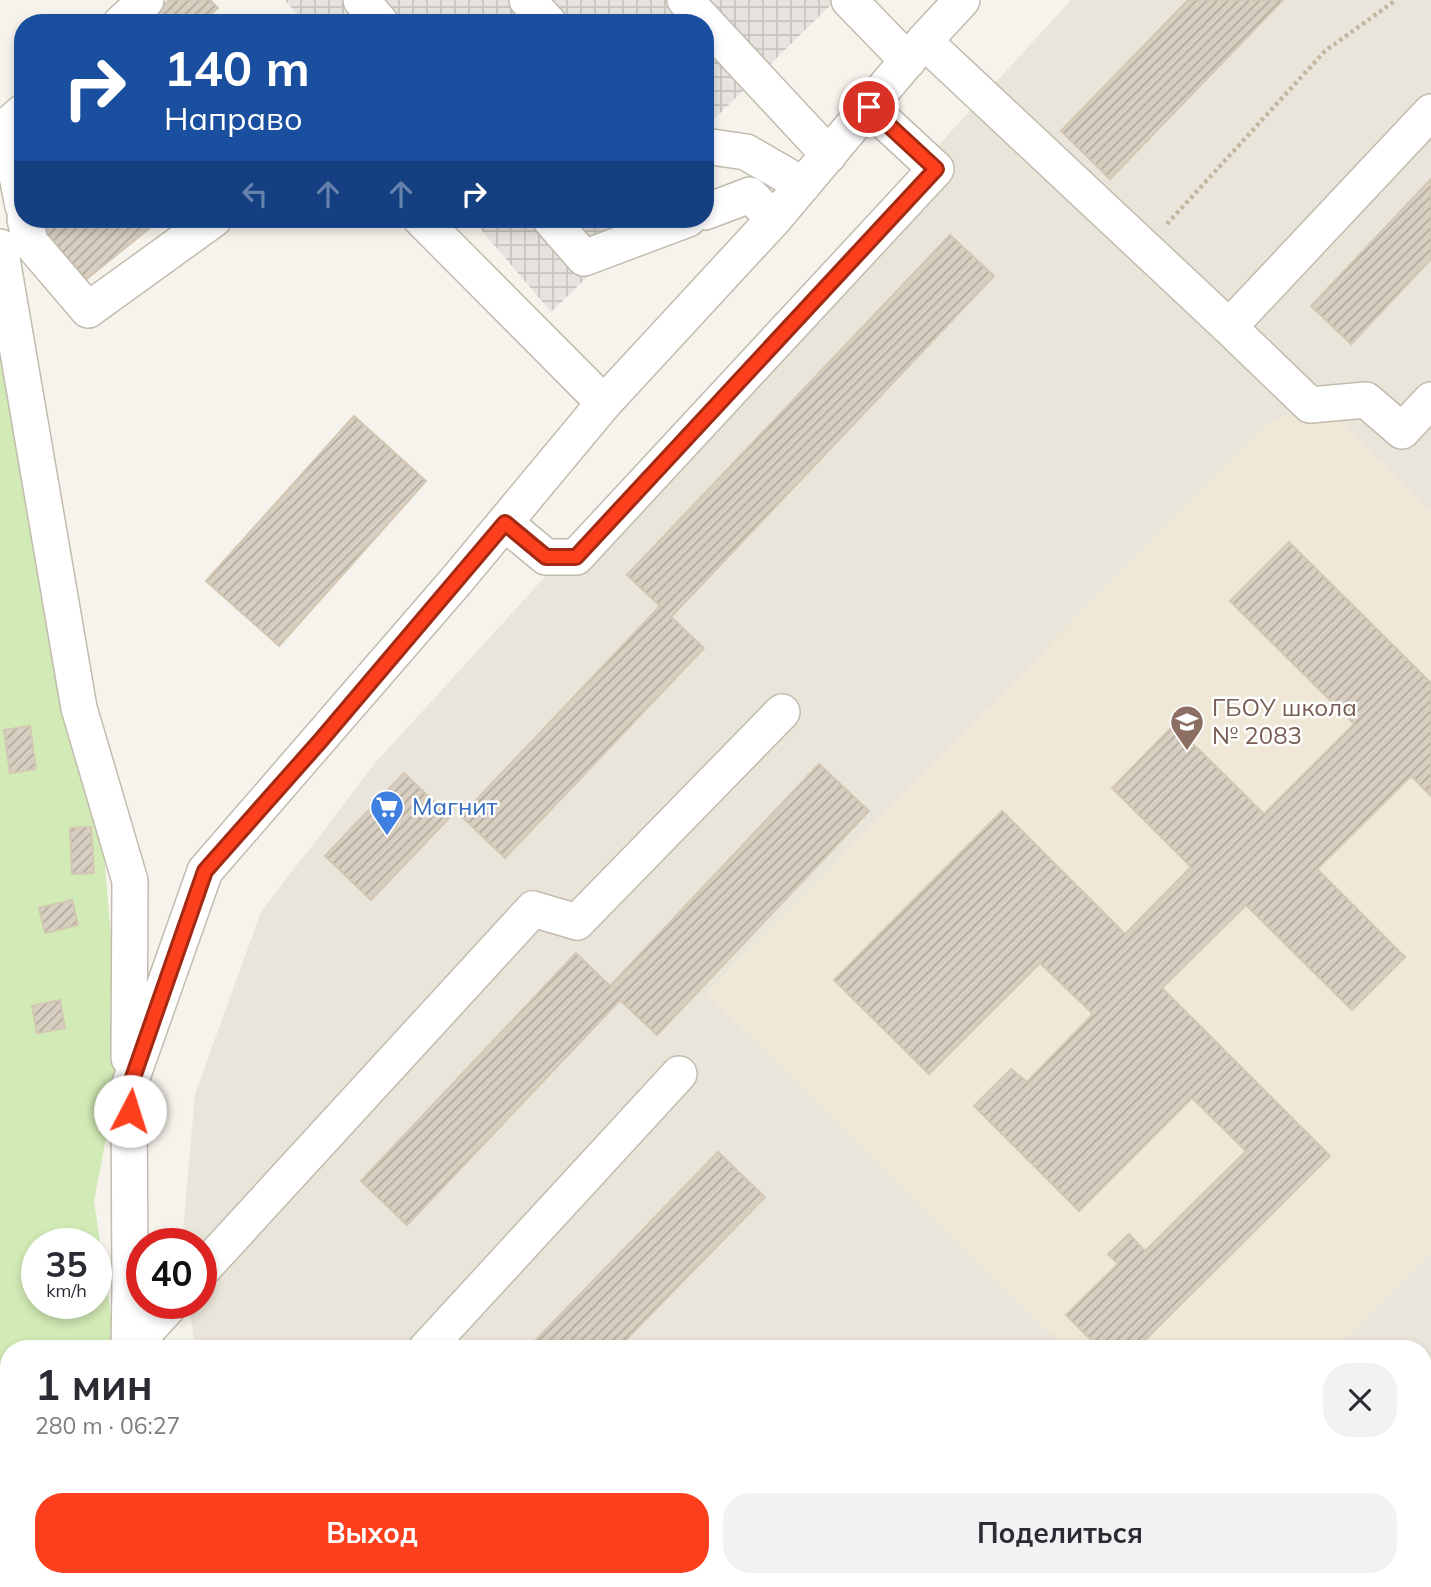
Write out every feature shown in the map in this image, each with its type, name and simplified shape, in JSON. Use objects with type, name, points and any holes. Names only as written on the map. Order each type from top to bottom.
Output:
[{"type":"street","points":[[131,14],[146,0]]},
{"type":"street","points":[[361,0],[373,14]]},
{"type":"street","points":[[527,0],[540,14]]},
{"type":"street","points":[[685,0],[698,14]]},
{"type":"street","points":[[849,0],[916,51],[1145,248],[1310,405],[1366,400],[1402,431],[1431,400]]},
{"type":"street","points":[[130,1086],[205,871],[321,740],[604,403],[775,219],[962,0]]},
{"type":"street","points":[[714,31],[829,155]]},
{"type":"street","points":[[505,523],[546,557],[576,557],[936,169],[869,107]]},
{"type":"street","points":[[1229,327],[1431,112]]},
{"type":"street","points":[[14,120],[7,126],[14,161]]},
{"type":"street","points":[[714,147],[746,152],[803,185]]},
{"type":"street","points":[[714,209],[750,195],[775,219]]},
{"type":"street","points":[[27,228],[30,242],[88,310],[202,228]]},
{"type":"street","points":[[430,228],[604,403]]},
{"type":"street","points":[[558,228],[584,258],[664,228]]},
{"type":"street","points":[[0,247],[79,708],[130,881],[129,1340]]},
{"type":"street","points":[[217,1254],[533,909],[578,922],[782,712]]},
{"type":"street","points":[[434,1340],[679,1074]]},
{"type":"street","points":[[137,1340],[157,1319]]},
{"type":"path","points":[[1145,248],[1325,51],[1396,0]]},
{"type":"shaded area","points":[[285,0],[836,0],[714,119],[714,14],[297,14]]},
{"type":"shaded area","points":[[1071,0],[1431,0],[1431,1340],[194,1340],[191,1319],[217,1319],[217,1228],[183,1228],[195,1094],[261,912],[377,761]]},
{"type":"shaded area","points":[[480,228],[638,228],[551,312]]},
{"type":"shaded area","name":"ГБОУ школа № 2083","points":[[1296,415],[1337,418],[1431,511],[1431,1251],[1343,1340],[1058,1340],[706,993],[1259,433],[1277,418]]},
{"type":"green space","points":[[0,327],[105,865],[121,1062],[94,1201],[98,1228],[21,1228],[21,1319],[112,1319],[115,1340],[0,1340]]},
{"type":"building","points":[[169,0],[210,0],[218,8],[211,14],[153,14]]},
{"type":"building","points":[[1188,0],[1283,0],[1110,179],[1061,131]]},
{"type":"building","points":[[1431,179],[1431,259],[1351,344],[1311,306]]},
{"type":"building","points":[[47,228],[150,228],[84,281],[43,231]]},
{"type":"building","points":[[950,235],[994,276],[671,617],[704,648],[505,858],[461,816],[660,606],[627,575]]},
{"type":"building","points":[[950,235],[994,276],[671,617],[704,648],[505,858],[461,816],[660,606],[627,575]]},
{"type":"building","points":[[354,416],[426,481],[279,646],[206,581]]},
{"type":"building","points":[[1289,542],[1431,683],[1431,796],[1411,776],[1317,869],[1405,957],[1352,1010],[1246,905],[1162,988],[1330,1156],[1145,1340],[1091,1340],[1066,1315],[1118,1264],[1108,1254],[1129,1234],[1145,1251],[1246,1151],[1192,1098],[1079,1211],[974,1106],[1011,1069],[1027,1082],[1093,1014],[1040,963],[929,1074],[834,980],[1002,811],[1125,934],[1191,867],[1112,788],[1174,725],[1264,814],[1354,724],[1230,601]]},
{"type":"building","points":[[30,726],[36,769],[10,773],[4,730]]},
{"type":"building","points":[[819,764],[869,811],[657,1035],[620,1000],[407,1225],[361,1181],[576,953],[610,986]]},
{"type":"building","name":"Магнит","points":[[404,773],[450,817],[371,900],[325,856]]},
{"type":"building","points":[[91,827],[94,873],[72,874],[70,828]]},
{"type":"building","points":[[72,900],[78,925],[45,933],[39,908]]},
{"type":"building","points":[[60,1000],[65,1028],[37,1033],[32,1006]]},
{"type":"building","points":[[718,1152],[765,1197],[626,1340],[536,1340]]},
{"type":"place","name":"ГБОУ школа № 2083","points":[[1187,752]]},
{"type":"place","name":"Магнит","points":[[387,837]]},
{"type":"route","points":[[130,1111],[130,1086],[205,871],[321,740],[505,523],[546,557],[576,557],[936,169],[869,107]]}]
